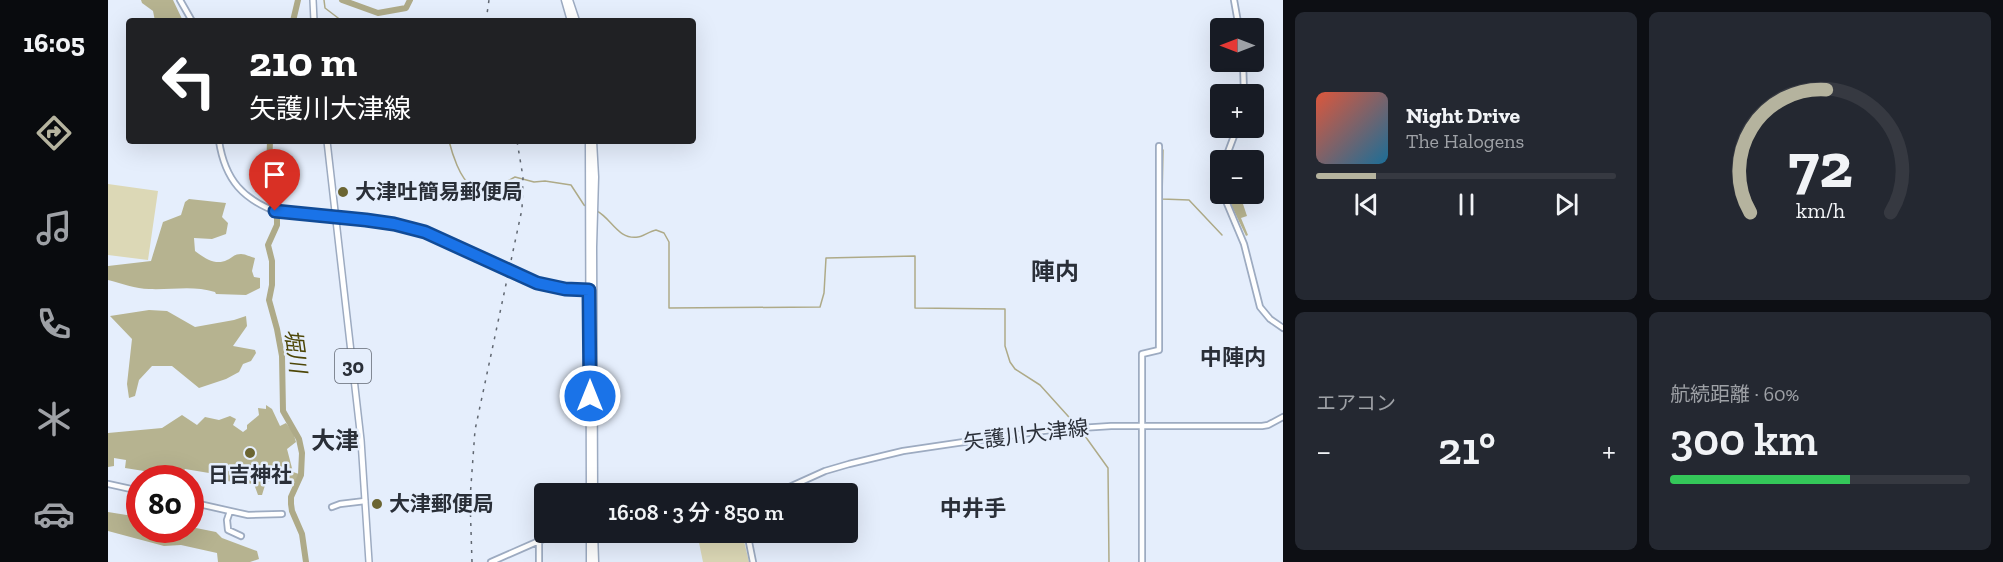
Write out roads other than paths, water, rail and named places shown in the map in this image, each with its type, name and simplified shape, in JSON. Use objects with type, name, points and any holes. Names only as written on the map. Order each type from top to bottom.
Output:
[{"type":"highway","points":[[567,0],[570,18]]},
{"type":"highway","points":[[567,0],[575,18]]},
{"type":"highway","points":[[590,483],[595,177],[591,144]]},
{"type":"highway","points":[[592,290],[594,483]]},
{"type":"highway","points":[[590,543],[590,562]]},
{"type":"highway","points":[[594,543],[595,562]]},
{"type":"main road","points":[[180,0],[190,18]]},
{"type":"main road","points":[[313,0],[314,18]]},
{"type":"main road","points":[[1234,0],[1237,18]]},
{"type":"main road","points":[[219,144],[226,170],[241,190],[260,205],[280,213],[394,224],[425,232],[548,287],[592,290]]},
{"type":"main road","name":"30","points":[[327,144],[360,431],[369,562]]},
{"type":"main road","points":[[1142,562],[1142,354],[1159,350],[1159,146]]},
{"type":"main road","points":[[1227,204],[1244,244],[1260,307],[1270,319],[1283,328]]},
{"type":"main road","name":"矢護川大津線","points":[[798,483],[825,471],[903,451],[1050,430],[1143,425],[1253,427],[1268,425],[1283,417]]},
{"type":"main road","points":[[108,484],[126,488]]},
{"type":"main road","points":[[332,507],[365,501]]},
{"type":"main road","points":[[204,506],[248,515],[282,514]]},
{"type":"main road","points":[[230,512],[227,520],[228,530],[241,536]]},
{"type":"main road","points":[[491,562],[537,543]]},
{"type":"main road","points":[[538,562],[539,543]]},
{"type":"main road","points":[[749,543],[753,562]]},
{"type":"waterway","name":"堀川","points":[[294,18],[298,0]]},
{"type":"waterway","points":[[324,0],[325,8],[338,18]]},
{"type":"waterway","points":[[342,0],[378,13],[406,8],[410,0]]},
{"type":"waterway","name":"堀川","points":[[270,144],[269,170],[277,206],[277,225],[268,245],[272,261],[272,285],[269,300],[282,356],[283,411],[299,439],[302,453],[301,475],[291,497],[291,504],[302,534],[306,562]]},
{"type":"waterway","points":[[450,144],[460,172],[471,185],[502,184],[515,177],[534,182],[545,181],[571,185],[584,205],[588,207]]},
{"type":"waterway","points":[[1163,150],[1162,199],[1189,200],[1222,235]]},
{"type":"waterway","points":[[597,211],[620,232],[631,237],[640,237],[656,230],[664,233],[669,242],[669,308],[820,307],[824,293],[826,258],[915,256],[915,308],[1005,309],[1005,346],[1010,362],[1015,369],[1040,385],[1077,426]]},
{"type":"waterway","points":[[1080,429],[1108,468],[1109,562]]},
{"type":"railway","points":[[486,18],[489,0]]},
{"type":"railway","points":[[472,562],[470,499],[475,430],[522,209],[523,177],[518,144]]},
{"type":"place","name":"大津吐簡易郵便局","points":[[343,192]]},
{"type":"place","name":"日吉神社","points":[[250,453]]},
{"type":"place","name":"大津郵便局","points":[[377,504]]},
{"type":"district","name":"陣内","points":[[1055,272]]},
{"type":"district","name":"中陣内","points":[[1233,357]]},
{"type":"district","name":"大津","points":[[335,441]]},
{"type":"district","name":"中井手","points":[[973,508]]}]
